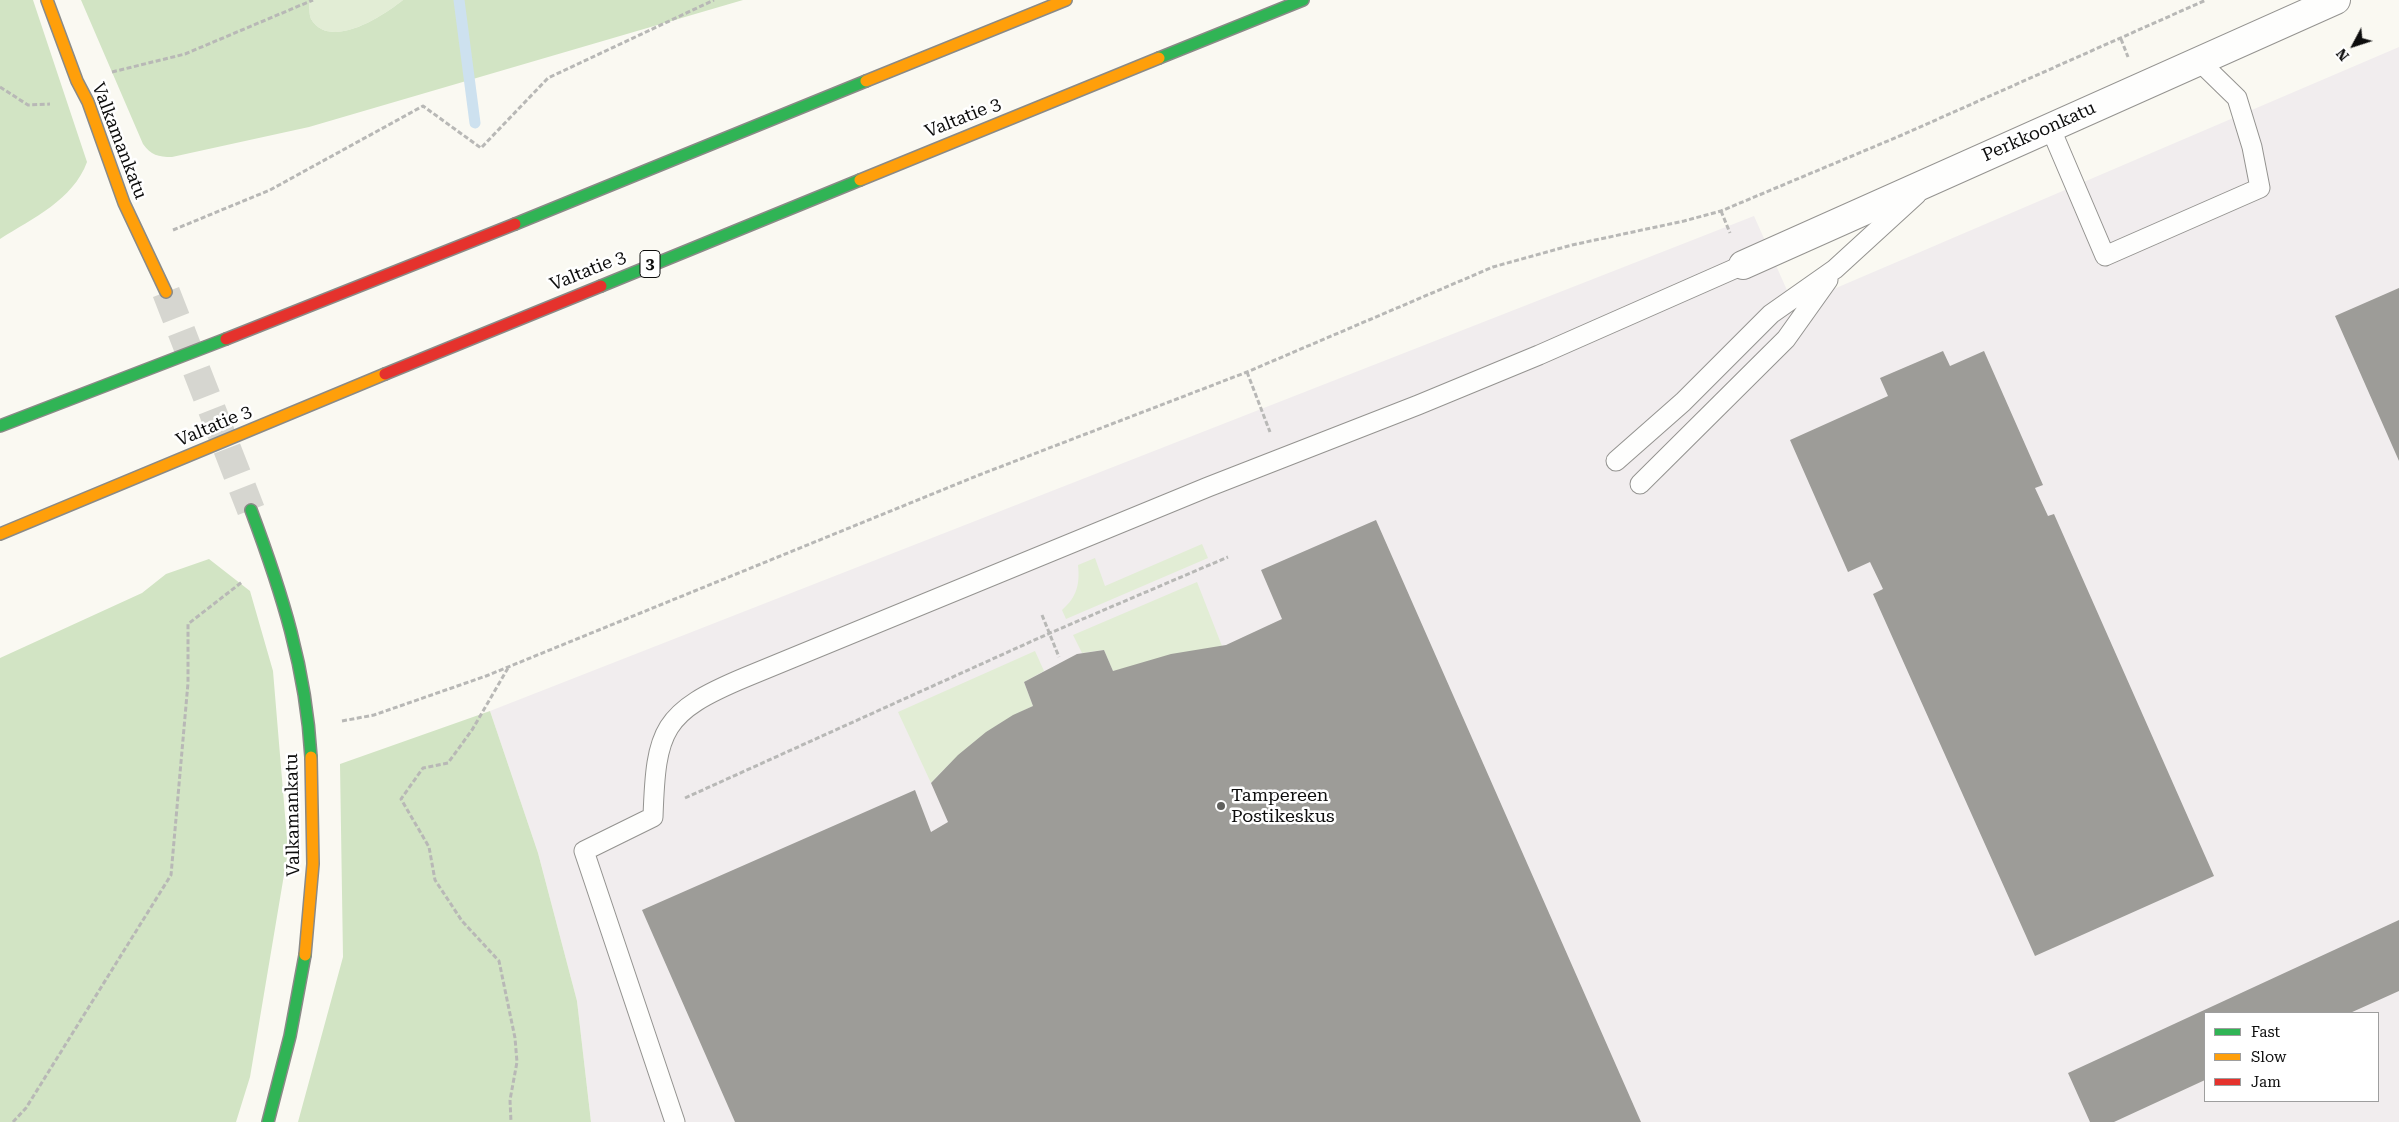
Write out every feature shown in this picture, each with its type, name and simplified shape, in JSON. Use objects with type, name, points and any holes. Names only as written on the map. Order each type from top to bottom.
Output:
[{"type":"main road","name":"Valkamankatu","points":[[47,0],[77,81],[88,102],[124,203],[166,292]]},
{"type":"main road","points":[[0,426],[298,312],[1066,0]]},
{"type":"main road","name":"Valtatie 3","points":[[0,534],[356,385],[1303,0]]},
{"type":"main road","name":"Valkamankatu","points":[[251,510],[287,615],[301,670],[309,726],[314,810],[307,947],[298,1010],[268,1122]]},
{"type":"street","name":"Perkkoonkatu","points":[[1742,265],[2336,0]]},
{"type":"lane","points":[[2050,127],[2105,256],[2260,188],[2252,147],[2237,98],[2199,61]]},
{"type":"lane","points":[[1616,461],[1683,402],[1771,314],[1836,269],[1928,183]]},
{"type":"lane","points":[[676,1122],[584,852],[653,817],[655,774],[661,742],[673,720],[703,696],[1280,459],[1539,355],[1742,265]]},
{"type":"lane","points":[[1640,484],[1786,339],[1836,269]]},
{"type":"path","points":[[77,81],[185,54],[313,0]]},
{"type":"path","points":[[143,242],[270,190],[423,106],[481,148],[548,78],[714,0]]},
{"type":"path","points":[[309,726],[374,715],[508,667],[979,475],[1247,372],[1493,267],[1572,245],[1684,221],[1721,211],[1911,131],[2206,0]]},
{"type":"path","points":[[0,87],[28,105],[88,102]]},
{"type":"path","points":[[1247,372],[1280,459]]},
{"type":"path","points":[[653,817],[675,802],[1050,633],[1228,557]]},
{"type":"path","points":[[13,1122],[26,1108],[171,876],[188,682],[188,624],[270,561]]},
{"type":"path","points":[[1042,615],[1059,657]]},
{"type":"path","points":[[508,667],[472,730],[448,763],[423,768],[401,799],[429,847],[435,880],[462,921],[499,961],[515,1038],[517,1062],[510,1100],[511,1122]]},
{"type":"shaded area","points":[[2399,47],[2399,1122],[591,1122],[577,1001],[538,853],[490,711],[1754,216],[1794,306]]},
{"type":"green space","points":[[0,0],[33,0],[87,162],[81,175],[62,198],[0,239]]},
{"type":"green space","points":[[81,0],[309,0],[311,19],[320,28],[331,32],[357,28],[383,14],[403,0],[743,0],[309,127],[172,157],[163,157],[155,155],[143,144]]},
{"type":"green space","points":[[309,0],[403,0],[383,14],[357,28],[331,32],[320,28],[311,19]]},
{"type":"green space","points":[[1202,544],[1208,558],[1066,619],[1062,610],[1071,600],[1076,590],[1078,584],[1078,565],[1095,558],[1105,586]]},
{"type":"green space","points":[[209,559],[250,591],[273,671],[288,851],[250,1077],[236,1122],[0,1122],[0,658],[142,593],[166,574]]},
{"type":"green space","points":[[1197,582],[1222,646],[1113,671],[1104,650],[1082,653],[1073,635]]},
{"type":"green space","points":[[1035,651],[1044,671],[1024,682],[1033,706],[1004,721],[978,739],[931,783],[898,712]]},
{"type":"green space","points":[[490,711],[538,853],[577,1001],[591,1122],[298,1122],[343,957],[340,764]]},
{"type":"building","points":[[2399,288],[2399,461],[2335,316]]},
{"type":"building","points":[[1943,351],[1950,366],[1984,351],[2043,485],[2035,488],[2048,516],[2054,514],[2214,876],[2035,956],[1873,594],[1883,589],[1870,562],[1848,572],[1790,440],[1888,396],[1880,378]]},
{"type":"building","name":"Tampereen Postikeskus","points":[[1376,520],[1641,1122],[735,1122],[642,910],[915,790],[931,832],[948,822],[931,783],[958,755],[986,732],[1013,715],[1033,706],[1024,682],[1077,654],[1104,650],[1113,671],[1171,654],[1226,645],[1282,619],[1261,570]]},
{"type":"building","points":[[2399,920],[2399,991],[2352,1012],[2204,1012],[2204,1080],[2114,1122],[2090,1122],[2068,1073]]},
{"type":"waterway","points":[[459,0],[475,123]]},
{"type":"tunnel","points":[[166,292],[251,510]]},
{"type":"traffic: fast","points":[[1159,58],[1303,0]]},
{"type":"traffic: fast","points":[[515,224],[866,81]]},
{"type":"traffic: fast","points":[[601,286],[860,180]]},
{"type":"traffic: fast","points":[[0,426],[226,339]]},
{"type":"traffic: fast","points":[[251,510],[273,571],[291,631],[304,693],[311,757]]},
{"type":"traffic: fast","points":[[268,1122],[290,1036],[305,955]]},
{"type":"traffic: slow","points":[[47,0],[77,81],[88,102],[124,203],[166,292]]},
{"type":"traffic: slow","points":[[866,81],[1066,0]]},
{"type":"traffic: slow","points":[[860,180],[1159,58]]},
{"type":"traffic: slow","points":[[0,534],[385,374]]},
{"type":"traffic: slow","points":[[305,955],[313,864],[311,757]]},
{"type":"traffic: jam","points":[[226,339],[515,224]]},
{"type":"traffic: jam","points":[[385,374],[601,286]]},
{"type":"place","name":"Tampereen Postikeskus","points":[[1221,806]]}]
